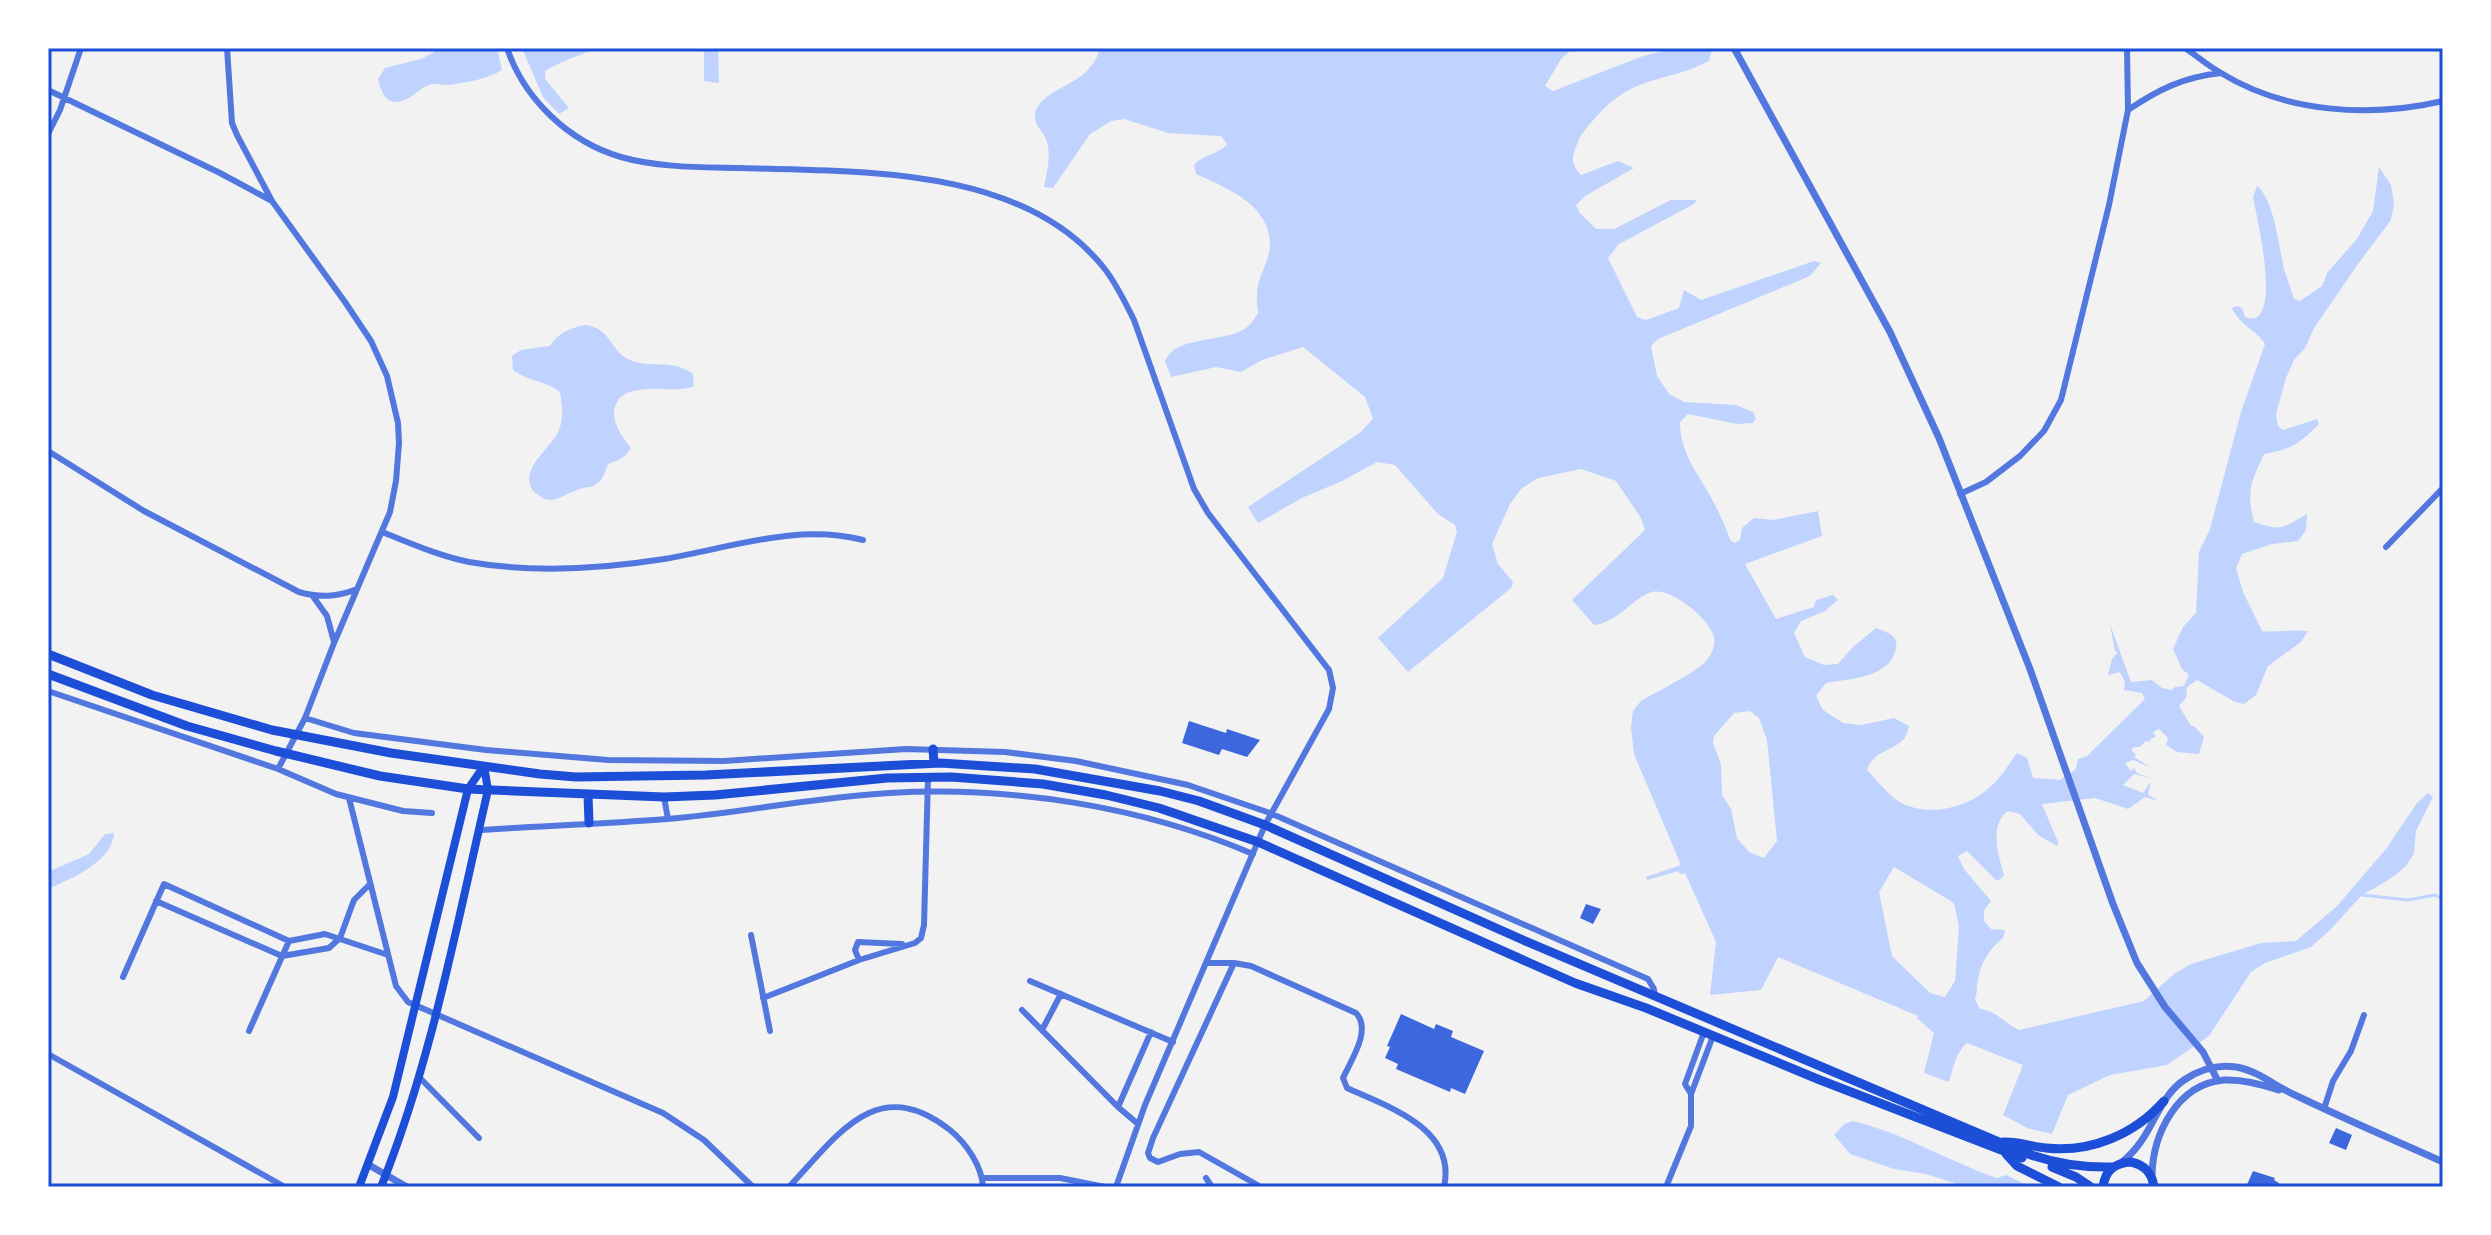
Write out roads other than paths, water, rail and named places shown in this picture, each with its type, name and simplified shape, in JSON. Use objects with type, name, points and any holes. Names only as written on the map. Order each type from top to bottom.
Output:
[{"type":"main road","points":[[48,654],[199,710],[297,735],[484,766],[576,777],[706,775],[934,763],[1035,769],[1108,780],[1199,801],[1265,825],[2002,1147],[2080,1167],[2139,1164],[2155,1182]]},
{"type":"main road","points":[[48,674],[187,726],[287,754],[380,776],[468,789],[664,797],[887,778],[1005,780],[1075,789],[1159,808],[1258,842],[1516,958],[2069,1173],[2091,1187]]},
{"type":"main road","points":[[933,749],[934,763]]},
{"type":"main road","points":[[359,1187],[393,1097],[468,789],[484,766]]},
{"type":"main road","points":[[381,1187],[419,1077],[488,790],[484,766]]},
{"type":"main road","points":[[588,795],[589,823]]},
{"type":"main road","points":[[1516,958],[1523,940]]},
{"type":"main road","points":[[2002,1147],[2013,1141],[2049,1148],[2085,1147],[2125,1132],[2164,1101]]},
{"type":"main road","points":[[2002,1147],[2017,1166],[2059,1187]]},
{"type":"main road","points":[[2103,1187],[2107,1173],[2118,1164]]},
{"type":"street","points":[[48,134],[81,48]]},
{"type":"street","points":[[227,48],[232,123],[272,201],[371,341],[387,376],[398,423],[396,481],[390,512],[305,718],[278,769]]},
{"type":"street","points":[[507,48],[520,78],[544,109],[579,137],[617,156],[653,164],[847,170],[918,176],[1006,200],[1042,217],[1076,240],[1112,279],[1134,320],[1194,489],[1208,513],[1323,659],[1333,681],[1329,709],[1270,813],[1138,1124],[1116,1187]]},
{"type":"street","points":[[1734,48],[1890,332],[1939,438],[2030,669],[2131,949],[2153,990],[2198,1044],[2218,1081]]},
{"type":"street","points":[[1960,494],[1986,482],[2020,456],[2044,431],[2061,400],[2109,205],[2128,110],[2127,48]]},
{"type":"street","points":[[2185,48],[2221,73],[2273,96],[2320,108],[2372,111],[2443,101]]},
{"type":"street","points":[[2128,110],[2173,84],[2196,76],[2221,73]]},
{"type":"street","points":[[48,90],[272,201]]},
{"type":"street","points":[[48,451],[144,511],[299,592],[335,596],[357,589]]},
{"type":"street","points":[[2386,547],[2443,488]]},
{"type":"street","points":[[382,532],[462,560],[543,568],[623,565],[799,535],[834,535],[863,540]]},
{"type":"street","points":[[312,595],[327,616],[334,643]]},
{"type":"street","points":[[48,691],[278,769],[313,786],[349,798],[403,811],[432,813]]},
{"type":"street","points":[[305,718],[354,733],[486,750],[608,760],[724,761],[933,749],[1005,752],[1076,761],[1188,785],[1270,813],[1648,979],[1655,997]]},
{"type":"street","points":[[484,766],[486,750]]},
{"type":"street","points":[[763,998],[859,960],[910,945],[921,938],[924,932],[928,778]]},
{"type":"street","points":[[479,830],[668,819],[795,802],[927,791],[1025,797],[1122,812],[1170,824],[1253,854]]},
{"type":"street","points":[[664,797],[668,819]]},
{"type":"street","points":[[349,798],[396,986],[401,994],[416,1007],[663,1113],[704,1140],[753,1187]]},
{"type":"street","points":[[123,977],[164,884],[289,941],[325,934],[388,955]]},
{"type":"street","points":[[156,901],[282,956],[329,948],[340,938],[354,900],[370,884]]},
{"type":"street","points":[[1523,940],[1529,927]]},
{"type":"street","points":[[751,935],[770,1031]]},
{"type":"street","points":[[249,1031],[289,941]]},
{"type":"street","points":[[859,960],[855,950],[858,942],[910,945]]},
{"type":"street","points":[[1208,963],[1251,966],[1318,995],[1361,1018],[1364,1030],[1343,1078],[1344,1083],[1347,1088],[1409,1117],[1428,1131],[1443,1159],[1446,1172],[1444,1187]]},
{"type":"street","points":[[1234,963],[1148,1153],[1158,1162],[1190,1152],[1205,1154],[1261,1187]]},
{"type":"street","points":[[1030,981],[1173,1042]]},
{"type":"street","points":[[1042,1030],[1061,994]]},
{"type":"street","points":[[1022,1010],[1138,1124]]},
{"type":"street","points":[[2324,1109],[2333,1081],[2351,1051],[2364,1015]]},
{"type":"street","points":[[1118,1107],[1151,1032]]},
{"type":"street","points":[[1666,1187],[1691,1126],[1691,1094],[1709,1034]]},
{"type":"street","points":[[48,1054],[285,1187]]},
{"type":"street","points":[[2118,1164],[2137,1149],[2172,1089],[2211,1067],[2232,1066],[2249,1070],[2292,1094],[2443,1162]]},
{"type":"street","points":[[419,1077],[479,1138]]},
{"type":"street","points":[[2155,1182],[2157,1142],[2171,1113],[2186,1097],[2218,1081],[2249,1082],[2292,1094]]},
{"type":"street","points":[[789,1187],[853,1121],[892,1105],[922,1113],[954,1133],[973,1157],[983,1178],[983,1187]]},
{"type":"street","points":[[369,1165],[407,1187]]},
{"type":"street","points":[[983,1178],[1060,1178],[1105,1187]]},
{"type":"street","points":[[1206,1178],[1212,1187]]},
{"type":"water","points":[[450,48],[497,48],[502,70],[469,82],[429,85],[400,102],[385,96],[378,79],[385,68]]},
{"type":"water","points":[[522,48],[597,48],[545,71],[545,79],[569,108],[559,114],[543,97]]},
{"type":"water","points":[[701,48],[718,48],[719,83],[704,81],[704,52]]},
{"type":"water","points":[[1100,48],[1573,48],[1561,59],[1545,86],[1553,91],[1643,56],[1676,48],[1712,48],[1709,61],[1624,93],[1590,123],[1573,155],[1574,165],[1581,175],[1618,161],[1634,168],[1585,196],[1576,205],[1596,229],[1614,229],[1671,200],[1697,200],[1619,244],[1608,258],[1637,317],[1646,320],[1679,308],[1684,290],[1701,300],[1814,261],[1821,263],[1810,276],[1658,339],[1651,346],[1657,376],[1669,394],[1684,402],[1736,405],[1753,412],[1756,418],[1753,423],[1737,424],[1688,414],[1680,422],[1687,455],[1731,541],[1735,543],[1740,540],[1742,528],[1754,518],[1773,520],[1818,511],[1822,536],[1745,564],[1776,619],[1814,607],[1816,600],[1833,595],[1838,600],[1825,611],[1801,621],[1794,633],[1805,657],[1824,665],[1838,664],[1876,628],[1896,640],[1896,648],[1886,666],[1868,675],[1826,683],[1816,696],[1823,710],[1843,723],[1861,725],[1894,718],[1909,726],[1904,739],[1873,759],[1867,770],[1898,801],[1933,810],[1958,806],[1981,795],[1998,779],[2017,753],[2027,758],[2033,778],[2060,780],[2076,769],[2078,759],[2087,756],[2145,699],[2142,693],[2124,690],[2125,682],[2120,672],[2108,675],[2112,659],[2118,652],[2115,651],[2110,624],[2131,682],[2152,680],[2162,688],[2171,690],[2184,686],[2189,675],[2182,669],[2173,649],[2183,627],[2196,613],[2199,552],[2210,529],[2241,412],[2265,344],[2232,308],[2242,308],[2245,317],[2257,317],[2264,307],[2265,269],[2253,197],[2257,186],[2268,201],[2284,269],[2294,299],[2300,301],[2322,286],[2327,273],[2357,239],[2373,211],[2379,167],[2391,185],[2394,203],[2391,220],[2294,360],[2276,414],[2278,426],[2283,430],[2317,419],[2319,424],[2294,445],[2264,454],[2251,487],[2254,522],[2282,527],[2307,514],[2306,530],[2298,541],[2272,544],[2242,554],[2236,568],[2243,592],[2262,631],[2308,631],[2301,642],[2268,666],[2256,695],[2244,704],[2197,680],[2187,687],[2186,698],[2179,706],[2191,726],[2204,737],[2199,754],[2177,752],[2166,745],[2168,738],[2159,729],[2153,732],[2156,737],[2150,742],[2146,741],[2131,750],[2136,755],[2134,757],[2152,768],[2133,760],[2125,763],[2131,771],[2134,768],[2137,773],[2153,779],[2134,774],[2123,785],[2143,793],[2151,781],[2148,795],[2159,801],[2145,797],[2128,809],[2095,798],[2042,804],[2057,846],[2038,835],[2020,814],[2008,811],[1998,824],[1998,850],[2004,876],[1997,881],[1967,851],[1958,856],[1964,869],[1991,901],[1984,910],[1984,921],[1991,929],[2005,930],[2003,938],[1990,951],[1981,967],[1975,999],[1980,1009],[2019,1030],[2144,1001],[2174,974],[2191,964],[2261,943],[2296,941],[2337,906],[2386,849],[2417,803],[2428,793],[2433,797],[2416,831],[2414,853],[2406,866],[2362,895],[2311,947],[2265,963],[2251,972],[2209,1036],[2167,1065],[2110,1075],[2068,1095],[2052,1134],[2027,1128],[2003,1115],[2023,1065],[1967,1043],[1958,1056],[1949,1082],[1924,1073],[1934,1033],[1918,1016],[1778,957],[1761,990],[1710,995],[1716,942],[1685,873],[1678,871],[1647,880],[1646,877],[1681,865],[1634,754],[1631,727],[1633,711],[1641,701],[1687,675],[1708,659],[1714,644],[1713,633],[1686,604],[1660,592],[1645,595],[1611,619],[1594,625],[1572,600],[1645,530],[1641,518],[1616,481],[1581,469],[1538,478],[1521,489],[1510,504],[1492,544],[1498,564],[1513,582],[1511,588],[1408,672],[1378,638],[1443,578],[1457,532],[1455,525],[1438,514],[1395,465],[1377,462],[1258,523],[1248,507],[1361,432],[1373,419],[1365,397],[1303,347],[1262,360],[1241,372],[1216,367],[1171,377],[1165,361],[1179,347],[1237,333],[1256,317],[1258,288],[1270,245],[1268,231],[1255,208],[1244,199],[1196,174],[1194,165],[1227,144],[1221,136],[1168,133],[1124,119],[1111,121],[1090,134],[1053,188],[1044,187],[1048,148],[1035,114],[1047,97],[1086,72]],"holes":[[[1750,711],[1759,718],[1767,740],[1777,841],[1764,858],[1749,852],[1737,838],[1731,809],[1722,795],[1721,765],[1713,743],[1714,736],[1734,713]],[[1894,867],[1954,903],[1959,927],[1955,981],[1945,997],[1930,993],[1892,956],[1879,892]]]},
{"type":"water","points":[[585,325],[600,330],[630,360],[685,369],[693,374],[694,386],[632,391],[623,395],[617,402],[614,414],[623,438],[631,448],[629,451],[608,464],[602,479],[595,485],[547,500],[532,490],[530,477],[535,463],[559,430],[562,416],[560,392],[513,370],[512,356],[521,350],[550,346],[565,332]]},
{"type":"water","points":[[114,833],[112,843],[98,861],[78,875],[48,889],[48,872],[89,854],[105,834]]},
{"type":"water","points":[[1853,1121],[1890,1133],[1997,1178],[2006,1175],[2031,1187],[1954,1187],[1954,1183],[1926,1174],[1894,1169],[1850,1154],[1834,1135],[1844,1124]]},
{"type":"waterway","points":[[2362,895],[2408,900],[2435,895],[2443,899]]}]
